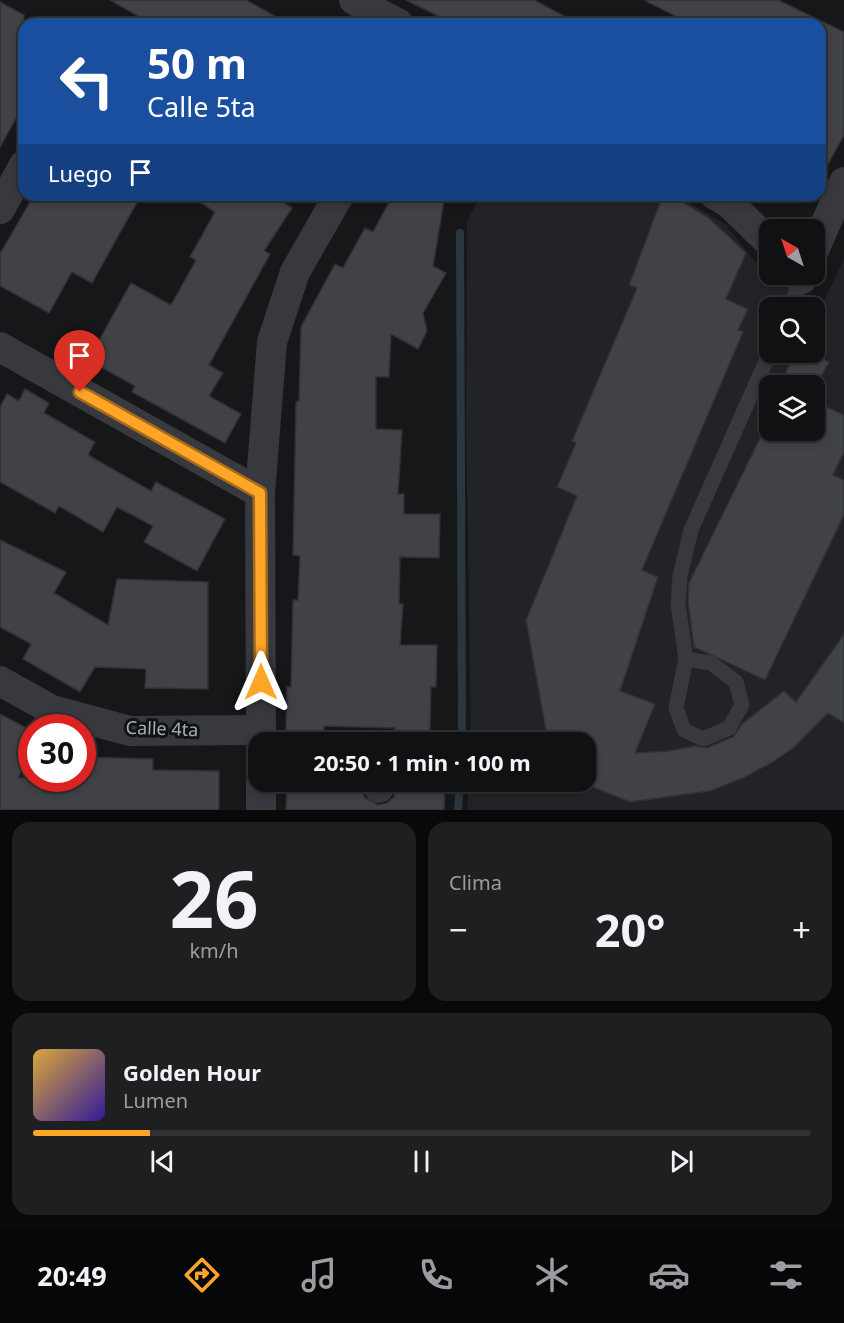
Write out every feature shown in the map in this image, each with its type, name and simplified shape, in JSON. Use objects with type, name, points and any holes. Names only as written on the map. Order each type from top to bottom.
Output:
[{"type":"street","points":[[354,0],[388,18]]},
{"type":"street","points":[[0,208],[18,176]]},
{"type":"street","points":[[825,225],[844,182]]},
{"type":"street","points":[[261,732],[260,493],[273,342],[295,272],[336,201]]},
{"type":"street","points":[[727,201],[759,232]]},
{"type":"street","points":[[0,347],[260,493]]},
{"type":"street","name":"Calle 4ta","points":[[0,681],[52,710],[130,731],[248,736]]},
{"type":"street","points":[[261,792],[261,810]]},
{"type":"lane","points":[[686,659],[711,663],[736,682],[742,705],[729,728],[704,739],[684,729],[676,708],[686,659],[678,604],[680,576],[691,530],[765,363]]},
{"type":"shaded area","points":[[478,201],[686,201],[725,224],[759,263],[759,285],[791,285],[810,297],[759,297],[759,363],[825,363],[825,299],[844,259],[844,810],[467,810],[468,792],[596,792],[596,732],[471,732],[466,406],[467,221]]},
{"type":"building","points":[[110,0],[246,0],[278,18],[142,18]]},
{"type":"building","points":[[406,0],[534,0],[568,18],[442,18]]},
{"type":"building","points":[[644,0],[778,0],[815,18],[679,18]]},
{"type":"building","points":[[0,2],[24,15],[24,18],[18,18],[18,115],[0,147]]},
{"type":"building","points":[[826,23],[844,32],[844,135],[826,168]]},
{"type":"building","points":[[31,201],[138,201],[92,283],[72,272],[49,313],[0,286],[0,254]]},
{"type":"building","points":[[198,201],[281,201],[292,208],[264,251],[270,254],[209,365],[223,373],[209,396],[241,414],[225,443],[132,392],[135,386],[88,360],[131,283],[171,305],[196,260],[190,257],[215,212]]},
{"type":"building","points":[[390,201],[444,201],[433,266],[446,273],[423,313],[427,331],[418,349],[391,334],[389,377],[376,377],[376,429],[402,430],[398,494],[404,494],[404,514],[440,514],[439,558],[400,557],[399,604],[403,604],[400,645],[437,645],[436,687],[431,687],[430,731],[434,732],[395,732],[395,728],[324,726],[324,732],[286,731],[287,687],[291,687],[293,600],[298,600],[300,556],[293,555],[296,402],[299,401],[301,327],[335,264],[343,268],[365,228],[373,232]]},
{"type":"building","points":[[661,201],[681,201],[709,218],[746,253],[726,299],[748,309],[738,330],[743,332],[642,570],[658,577],[620,691],[655,704],[635,753],[668,751],[695,746],[707,748],[733,737],[742,724],[784,691],[796,702],[844,634],[844,723],[828,713],[793,748],[771,763],[743,778],[710,791],[630,802],[596,788],[596,732],[546,732],[526,620],[577,496],[557,487],[576,443],[572,441],[637,288],[629,285]]},
{"type":"building","points":[[825,360],[829,362],[822,375],[784,375],[790,363],[825,363]]},
{"type":"building","points":[[25,389],[49,403],[44,413],[95,442],[88,455],[151,491],[156,482],[225,519],[197,571],[144,542],[153,526],[117,507],[103,532],[59,506],[55,513],[0,482],[0,407],[7,394],[19,401]]},
{"type":"building","points":[[825,406],[844,415],[844,452],[833,475],[844,480],[844,515],[765,680],[694,647],[688,601],[689,583],[759,440],[825,441]]},
{"type":"building","points":[[0,540],[66,572],[54,593],[108,625],[117,579],[208,582],[208,689],[145,688],[146,669],[95,667],[80,692],[23,659],[31,644],[0,627]]},
{"type":"building","points":[[0,714],[18,724],[18,792],[96,792],[96,757],[153,759],[153,770],[219,771],[219,810],[0,810]]},
{"type":"building","points":[[287,792],[363,792],[364,797],[378,805],[387,803],[394,797],[395,792],[445,792],[444,810],[286,810]]},
{"type":"waterway","points":[[460,233],[462,732]]},
{"type":"waterway","points":[[458,810],[459,792]]},
{"type":"route","points":[[80,392],[260,493],[261,682]]}]
